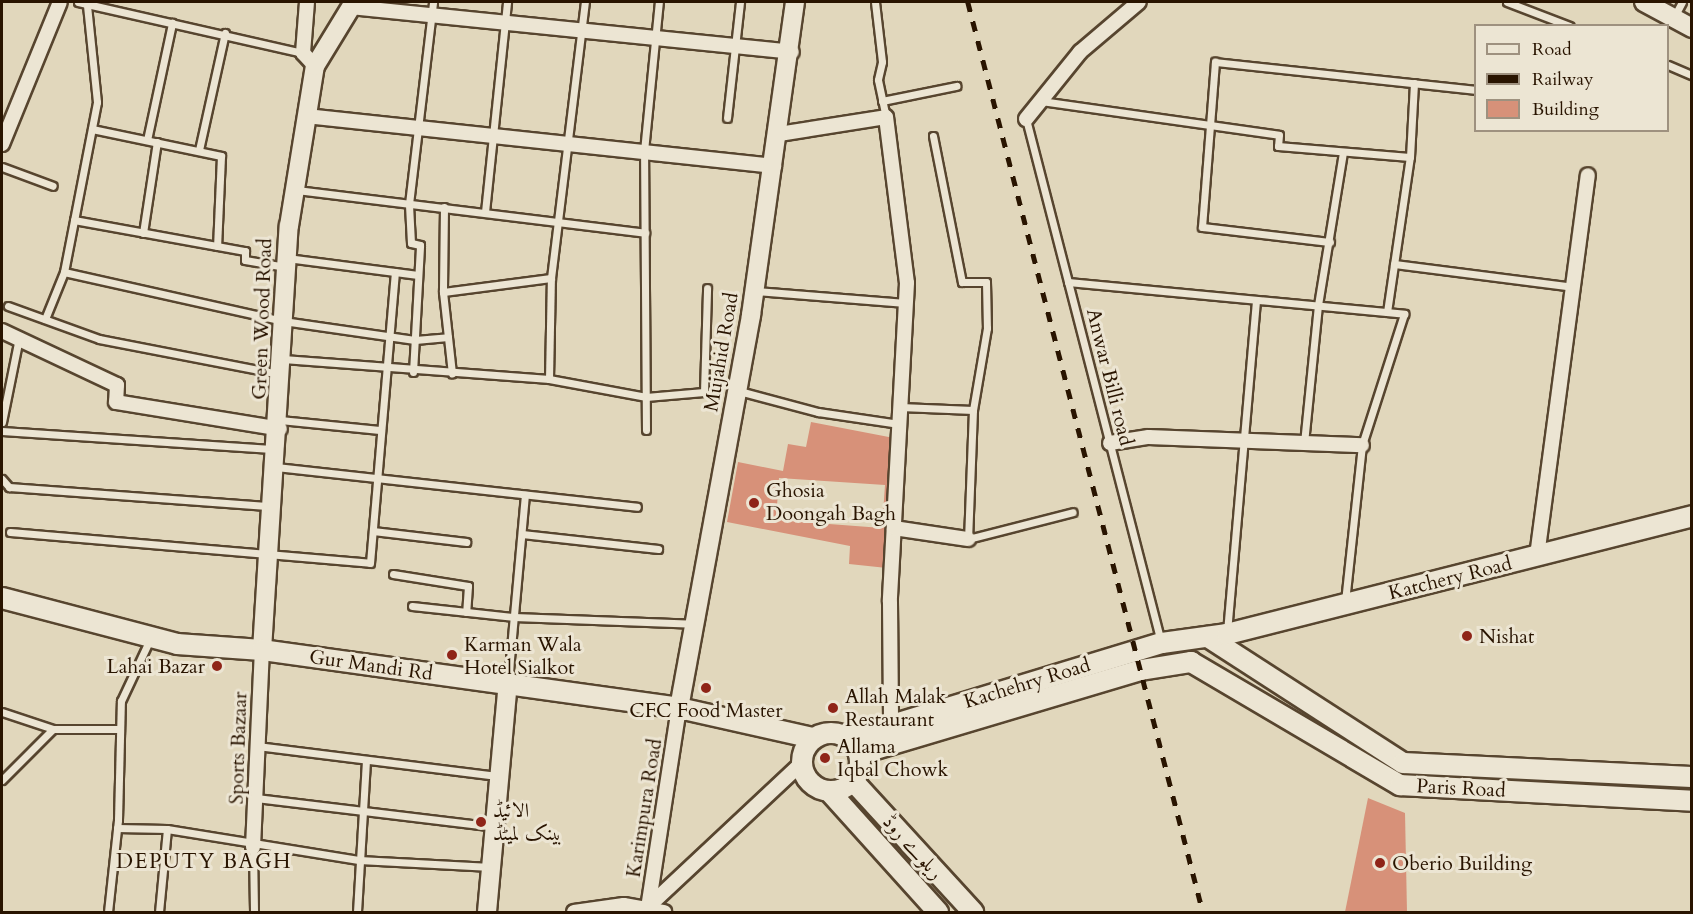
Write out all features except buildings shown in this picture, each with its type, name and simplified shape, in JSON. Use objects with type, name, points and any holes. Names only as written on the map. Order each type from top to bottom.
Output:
[{"type":"main road","name":"Katchery Road","points":[[1217,636],[1692,516]]},
{"type":"main road","name":"Gur Mandi Rd","points":[[2,598],[177,644],[262,650],[679,708],[813,738]]},
{"type":"main road","name":"Kachehry Road","points":[[854,746],[891,725],[1148,647],[1217,636]]},
{"type":"main road","name":"Paris Road","points":[[1217,636],[1403,763],[1692,777]]},
{"type":"main road","name":"Kachehry Road","points":[[854,746],[1141,670],[1191,662]]},
{"type":"main road","name":"Paris Road","points":[[1191,662],[1400,785],[1692,801]]},
{"type":"main road","points":[[830,791],[854,781],[854,746],[831,732],[813,738],[801,764],[809,782],[830,791],[938,912]]},
{"type":"main road","points":[[1378,772],[1388,753]]},
{"type":"main road","name":"ریلوے روڈ","points":[[854,781],[973,912]]},
{"type":"street","points":[[2,144],[60,2]]},
{"type":"street","points":[[308,2],[309,59]]},
{"type":"street","name":"Mujahid Road","points":[[679,708],[754,290],[792,52],[795,2]]},
{"type":"street","points":[[1026,119],[1080,52],[1137,2]]},
{"type":"street","points":[[1644,2],[1678,9],[1692,28]]},
{"type":"street","points":[[352,4],[432,7],[505,21],[792,52]]},
{"type":"street","name":"Green Wood Road","points":[[262,650],[280,424],[287,262],[294,190],[306,116],[309,59],[352,4]]},
{"type":"street","points":[[306,116],[420,126],[774,166]]},
{"type":"street","points":[[779,134],[886,117],[906,303],[894,528],[891,725]]},
{"type":"street","points":[[1537,556],[1588,175]]},
{"type":"street","points":[[2,331],[117,385],[116,402],[280,424]]},
{"type":"street","points":[[1110,443],[1149,437],[1362,446]]},
{"type":"street","points":[[894,528],[968,539]]},
{"type":"street","name":"Sports Bazaar","points":[[253,847],[262,650]]},
{"type":"street","points":[[487,912],[497,776],[508,684]]},
{"type":"street","name":"Karimpura Road","points":[[648,909],[679,708]]},
{"type":"street","points":[[648,909],[801,764]]},
{"type":"street","points":[[574,912],[606,906],[664,912]]},
{"type":"lane","points":[[78,2],[225,33],[309,59]]},
{"type":"lane","points":[[485,212],[507,2]]},
{"type":"lane","points":[[549,379],[551,278],[570,143],[585,2]]},
{"type":"lane","points":[[646,430],[644,151],[659,2]]},
{"type":"lane","points":[[727,118],[740,2]]},
{"type":"lane","points":[[874,2],[882,101],[886,117]]},
{"type":"lane","points":[[1507,2],[1565,24]]},
{"type":"lane","points":[[45,319],[64,272],[97,102],[87,5]]},
{"type":"lane","points":[[413,372],[420,244],[411,243],[409,204],[420,126],[432,7]]},
{"type":"lane","points":[[147,140],[172,23]]},
{"type":"lane","points":[[199,150],[225,33]]},
{"type":"lane","points":[[1330,242],[1202,227],[1215,62],[1474,90]]},
{"type":"lane","points":[[1669,64],[1692,75]]},
{"type":"lane","points":[[1387,312],[1410,157],[1414,83]]},
{"type":"lane","points":[[882,101],[956,86]]},
{"type":"lane","points":[[1041,101],[1209,128],[1279,135],[1278,146],[1410,157]]},
{"type":"lane","name":"Anwar Billi road","points":[[1026,119],[1110,443],[1148,647]]},
{"type":"lane","points":[[92,129],[221,156],[217,246]]},
{"type":"lane","points":[[933,136],[962,282],[986,282],[987,328],[973,410],[968,539],[1073,512]]},
{"type":"lane","points":[[143,233],[157,142]]},
{"type":"lane","points":[[1304,443],[1318,305],[1343,152]]},
{"type":"lane","points":[[2,167],[53,186]]},
{"type":"lane","points":[[294,190],[645,233]]},
{"type":"lane","points":[[444,207],[443,292],[452,374]]},
{"type":"lane","points":[[74,220],[245,251],[245,260],[418,275]]},
{"type":"lane","points":[[1394,264],[1574,287]]},
{"type":"lane","points":[[64,272],[283,321],[389,334],[415,340],[448,336]]},
{"type":"lane","points":[[10,532],[370,563],[395,272]]},
{"type":"lane","points":[[443,292],[551,278]]},
{"type":"lane","points":[[1068,282],[1404,314],[1362,446],[1345,605]]},
{"type":"lane","points":[[8,306],[99,339],[282,367],[385,369],[549,379],[646,397],[704,392],[707,288]]},
{"type":"lane","points":[[754,290],[906,303]]},
{"type":"lane","points":[[1217,636],[1245,441],[1256,300]]},
{"type":"lane","points":[[2,422],[19,338]]},
{"type":"lane","points":[[737,391],[818,412],[899,424]]},
{"type":"lane","points":[[900,407],[973,410]]},
{"type":"lane","points":[[280,424],[380,430]]},
{"type":"lane","points":[[2,431],[277,458],[376,480],[637,507]]},
{"type":"lane","points":[[2,479],[9,487],[273,506]]},
{"type":"lane","points":[[508,684],[525,495]]},
{"type":"lane","points":[[373,531],[466,542]]},
{"type":"lane","points":[[522,534],[658,549]]},
{"type":"lane","points":[[393,574],[468,586],[466,612]]},
{"type":"lane","points":[[412,606],[514,617],[693,624]]},
{"type":"lane","points":[[108,912],[117,828],[118,729],[121,701],[151,637]]},
{"type":"lane","points":[[2,712],[53,729],[118,729]]},
{"type":"lane","points":[[2,780],[53,729]]},
{"type":"lane","points":[[257,746],[497,776]]},
{"type":"lane","points":[[357,912],[366,760]]},
{"type":"lane","points":[[256,798],[494,827]]},
{"type":"lane","points":[[117,828],[166,829],[253,847],[359,860],[491,867]]},
{"type":"lane","points":[[159,912],[166,829]]},
{"type":"lane","points":[[253,847],[254,912]]},
{"type":"railway","points":[[968,2],[1203,912]]},
{"type":"place","name":"Ghosia Doongah Bagh","points":[[754,503]]},
{"type":"place","name":"Nishat","points":[[1467,636]]},
{"type":"place","name":"Karman Wala Hotel Sialkot","points":[[452,655]]},
{"type":"place","name":"Lahai Bazar","points":[[217,666]]},
{"type":"place","name":"CFC Food Master","points":[[706,688]]},
{"type":"place","name":"Allah Malak Restaurant","points":[[833,708]]},
{"type":"place","name":"Allama Iqbal Chowk","points":[[825,758]]},
{"type":"place","name":"الائیڈ بینک لمیٹڈ","points":[[481,822]]},
{"type":"place","name":"Oberio Building","points":[[1380,863]]},
{"type":"district","name":"DEPUTY BAGH","points":[[204,862]]}]
